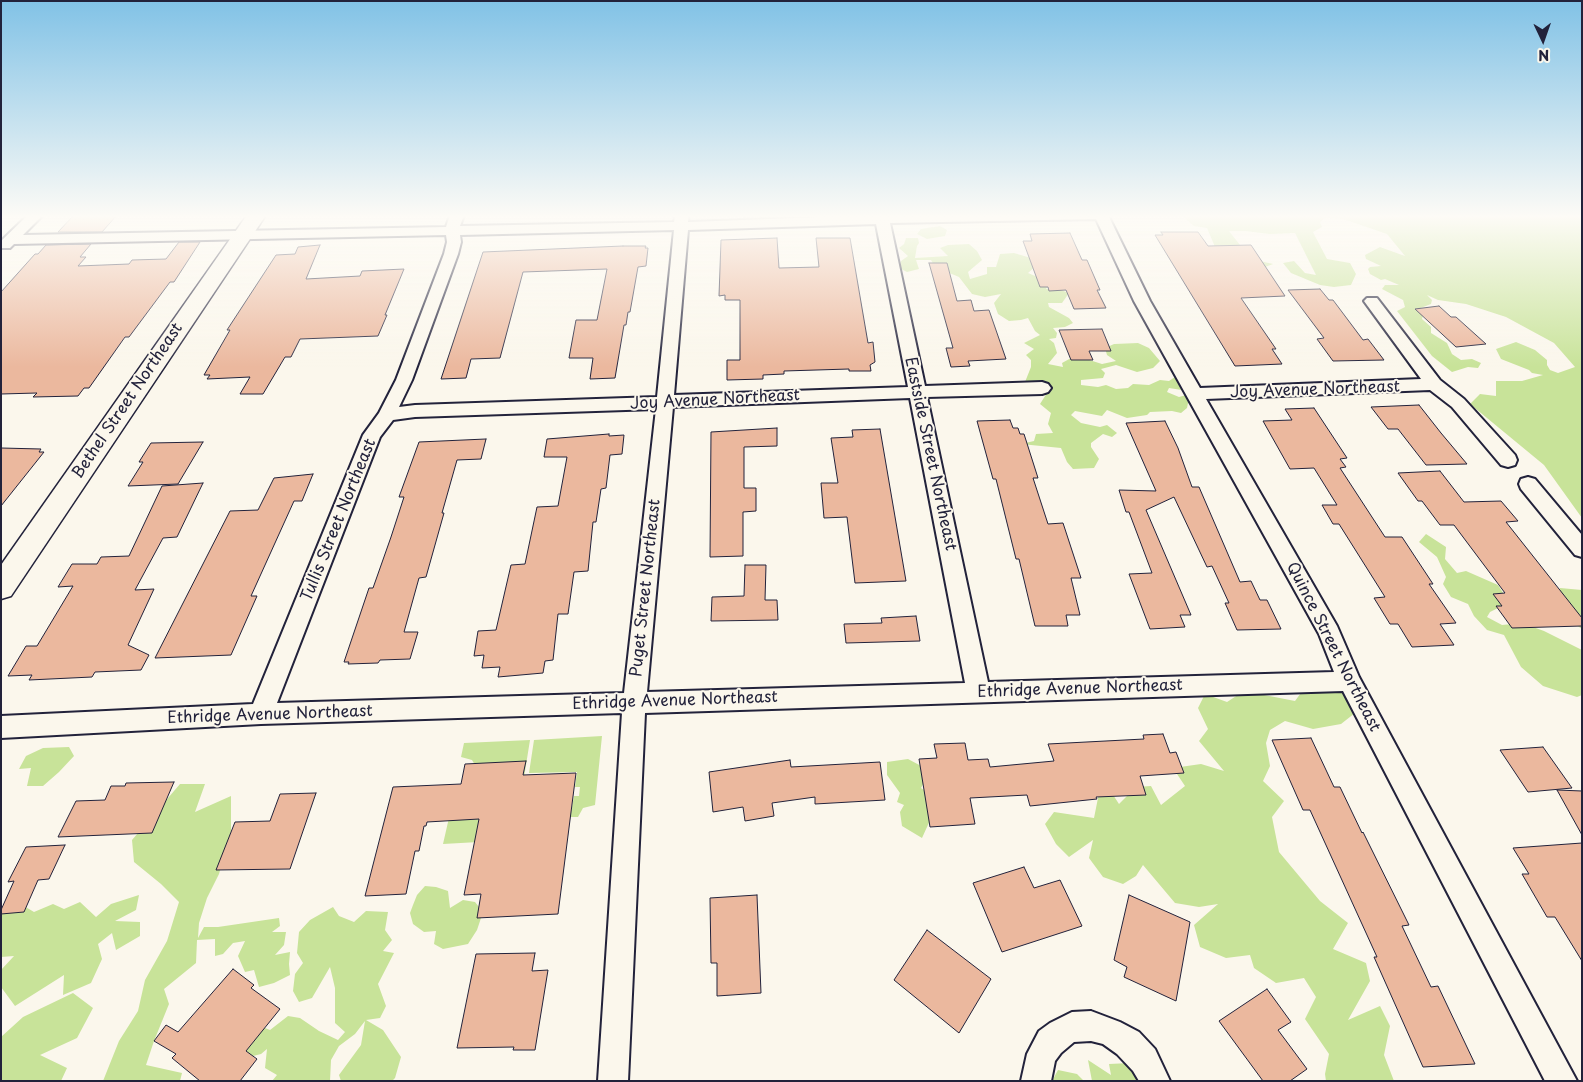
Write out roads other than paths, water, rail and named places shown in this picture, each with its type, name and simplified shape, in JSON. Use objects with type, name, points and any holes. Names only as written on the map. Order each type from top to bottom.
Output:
[{"type":"street","name":"Bethel Street Northeast","points":[[1,588],[221,265]]},
{"type":"street","name":"Tullis Street Northeast","points":[[261,714],[372,434],[387,415],[404,380],[447,265]]},
{"type":"street","name":"Puget Street Northeast","points":[[613,1081],[634,702],[677,265]]},
{"type":"street","name":"Eastside Street Northeast","points":[[891,265],[979,693]]},
{"type":"street","name":"Quince Street Northeast","points":[[1125,265],[1142,301],[1329,632],[1349,681],[1562,1081]]},
{"type":"street","points":[[1372,301],[1434,384],[1458,402],[1508,460]]},
{"type":"street","name":"Joy Avenue Northeast","points":[[1196,394],[1434,384]]},
{"type":"street","name":"Joy Avenue Northeast","points":[[387,415],[415,411],[629,405],[702,398],[1042,388]]},
{"type":"street","points":[[1528,484],[1582,549]]},
{"type":"street","name":"Ethridge Avenue Northeast","points":[[1,727],[261,714],[1349,681]]},
{"type":"street","points":[[1036,1081],[1036,1074],[1042,1054],[1050,1042],[1060,1033],[1072,1028],[1091,1026],[1110,1032],[1128,1043],[1144,1060],[1155,1081]]}]
